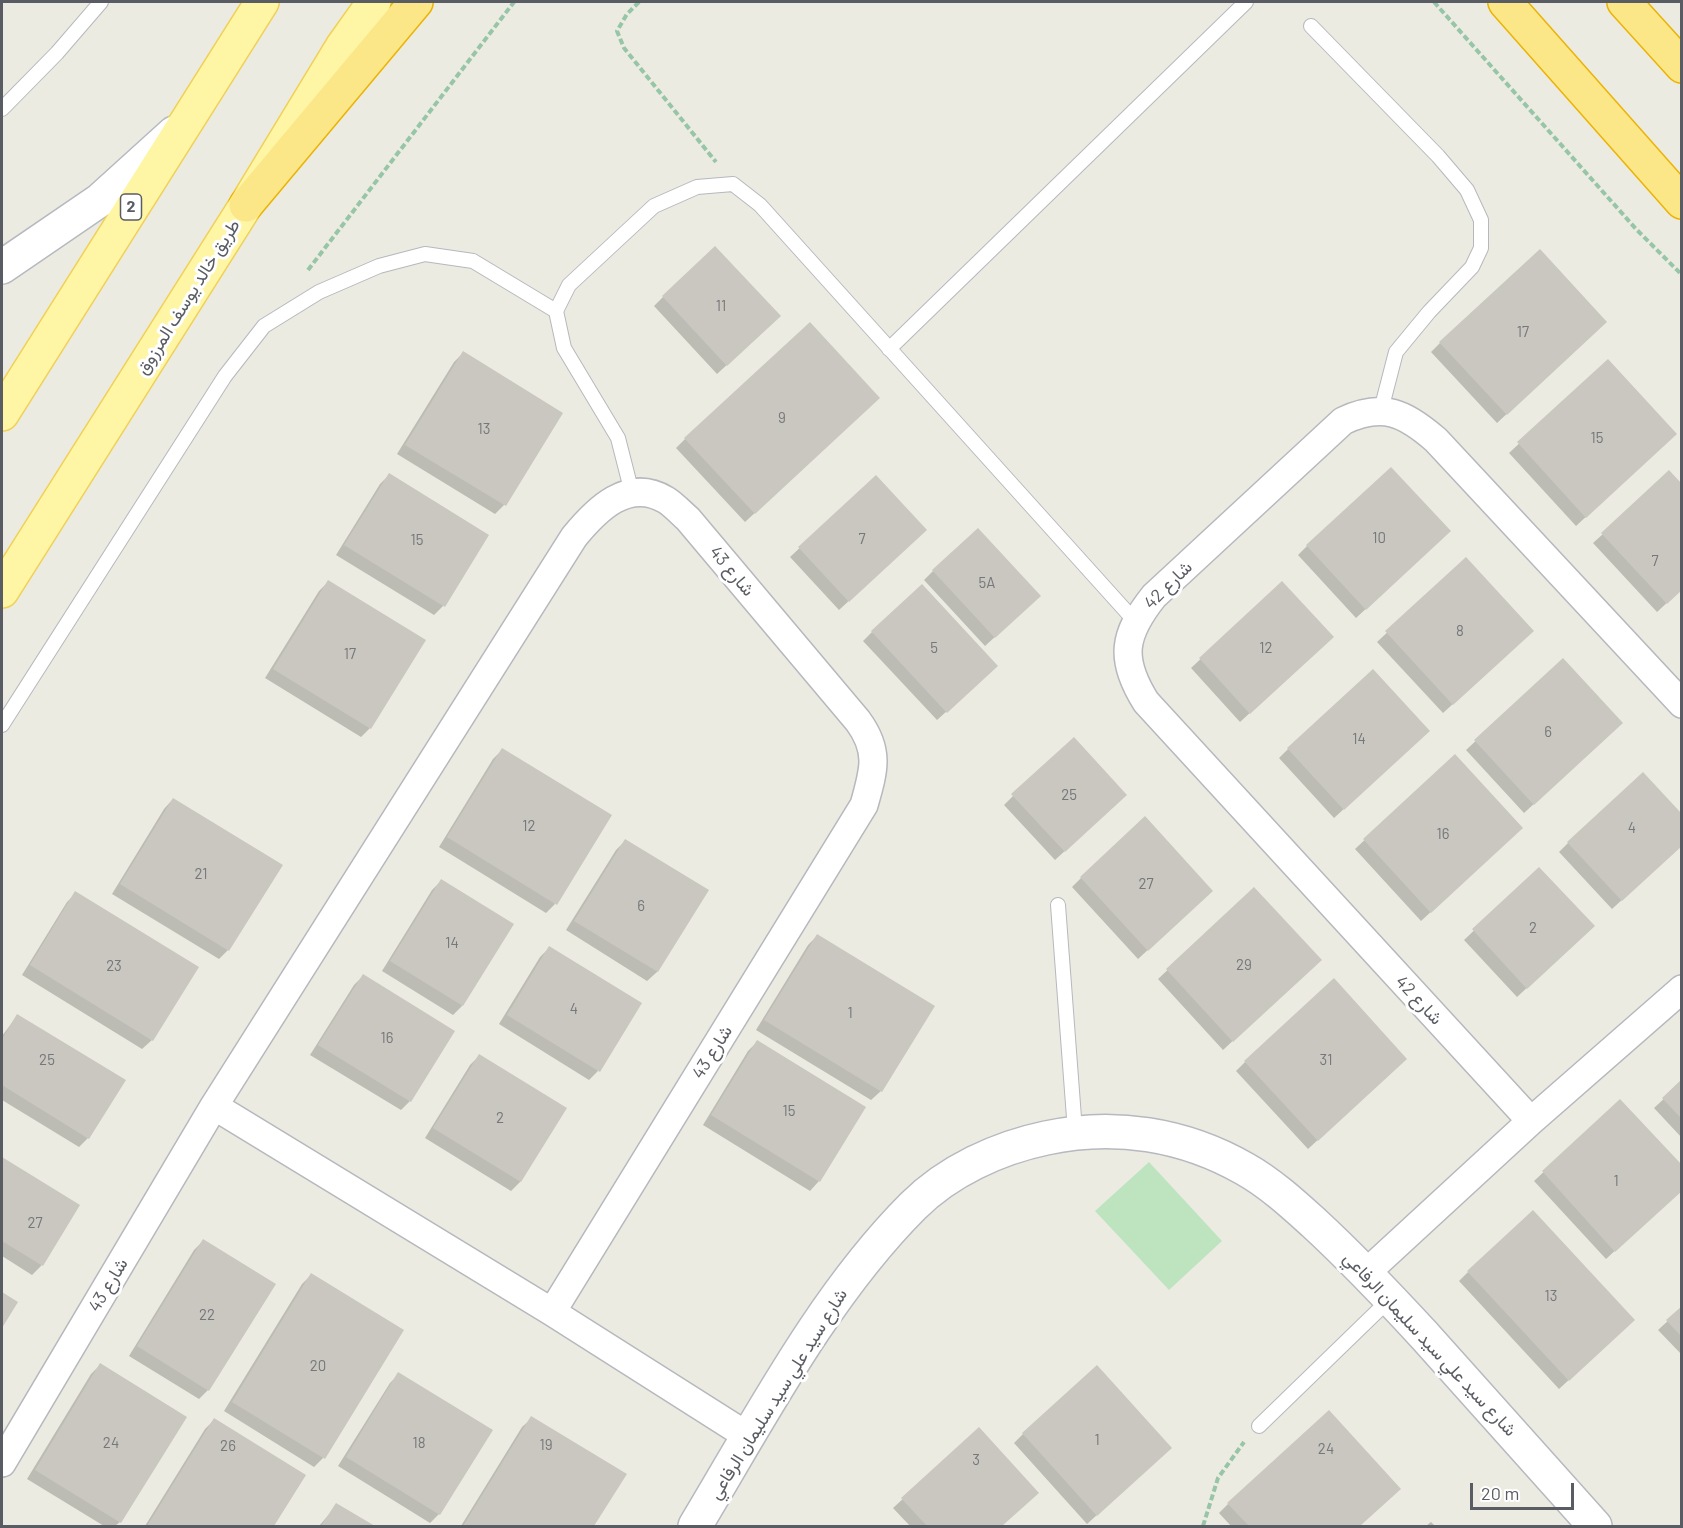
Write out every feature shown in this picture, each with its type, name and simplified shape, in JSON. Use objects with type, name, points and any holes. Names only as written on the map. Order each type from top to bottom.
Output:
[{"type":"highway","points":[[246,205],[416,2]]},
{"type":"highway","points":[[1505,2],[1682,202]]},
{"type":"highway","points":[[1624,2],[1682,66]]},
{"type":"main road","name":"2","points":[[2,414],[262,2]]},
{"type":"main road","name":"طريق خالد يوسف المرزوق","points":[[2,591],[246,205],[342,47],[374,2]]},
{"type":"street","points":[[2,267],[100,200],[184,123]]},
{"type":"street","points":[[1381,410],[1418,425],[1436,440],[1682,704]]},
{"type":"street","name":"شارع 42","points":[[1381,410],[1363,411],[1343,421],[1154,596],[1134,620],[1128,642],[1128,664],[1134,684],[1146,702],[1531,1121]]},
{"type":"street","name":"شارع 43","points":[[2,1463],[214,1106],[574,537],[597,509],[619,496],[632,493],[646,494],[666,499],[688,519],[858,721],[870,738],[874,754],[872,778],[864,805],[552,1312]]},
{"type":"street","points":[[1367,1272],[1531,1121],[1682,989]]},
{"type":"street","points":[[214,1106],[552,1312],[749,1437]]},
{"type":"street","name":"شارع سيد علي سيد سليمان الرفاعي","points":[[695,1527],[826,1313],[876,1248],[915,1204],[974,1163],[1017,1144],[1075,1131],[1135,1131],[1193,1144],[1246,1169],[1293,1204],[1367,1272],[1595,1527]]},
{"type":"lane","points":[[2,109],[57,53],[101,2]]},
{"type":"lane","points":[[890,349],[1246,2]]},
{"type":"lane","points":[[1311,26],[1438,156],[1467,190],[1481,220],[1481,248],[1472,267],[1429,312],[1396,352],[1381,410]]},
{"type":"lane","points":[[632,493],[618,438],[564,348],[556,311],[569,285],[654,206],[697,187],[733,184],[760,205],[1134,620]]},
{"type":"lane","points":[[2,725],[225,376],[264,326],[319,292],[379,266],[425,254],[472,261],[556,311]]},
{"type":"lane","points":[[1058,905],[1075,1131]]},
{"type":"lane","points":[[1259,1426],[1390,1298]]},
{"type":"path","points":[[307,270],[514,2]]},
{"type":"path","points":[[639,2],[627,14],[617,31],[624,48],[733,184]]},
{"type":"path","points":[[1434,2],[1636,229],[1682,275]]},
{"type":"path","points":[[1203,1527],[1218,1478],[1237,1450],[1259,1426]]},
{"type":"green space","points":[[1149,1162],[1222,1241],[1169,1290],[1095,1211]]},
{"type":"building","points":[[715,246],[781,316],[727,366],[662,296]]},
{"type":"building","points":[[1540,249],[1607,322],[1507,415],[1439,342]]},
{"type":"building","points":[[810,322],[880,398],[755,514],[684,438]]},
{"type":"building","points":[[463,351],[563,413],[506,506],[405,445]]},
{"type":"building","points":[[1608,359],[1677,434],[1586,518],[1517,442]]},
{"type":"building","points":[[1391,467],[1451,531],[1366,610],[1306,545]]},
{"type":"building","points":[[1669,470],[1682,484],[1682,590],[1667,604],[1601,533]]},
{"type":"building","points":[[389,473],[489,535],[445,607],[344,545]]},
{"type":"building","points":[[876,475],[927,530],[849,602],[798,547]]},
{"type":"building","points":[[978,528],[1041,596],[995,638],[932,570]]},
{"type":"building","points":[[1466,557],[1534,631],[1453,705],[1385,631]]},
{"type":"building","points":[[328,580],[426,640],[371,729],[273,669]]},
{"type":"building","points":[[1282,581],[1334,637],[1250,714],[1199,658]]},
{"type":"building","points":[[922,584],[998,666],[947,713],[871,631]]},
{"type":"building","points":[[1563,658],[1623,723],[1534,805],[1474,740]]},
{"type":"building","points":[[1373,669],[1430,731],[1344,810],[1287,748]]},
{"type":"building","points":[[1074,737],[1127,795],[1065,852],[1011,794]]},
{"type":"building","points":[[502,748],[612,815],[557,905],[447,837]]},
{"type":"building","points":[[1455,754],[1523,828],[1431,913],[1363,839]]},
{"type":"building","points":[[1643,772],[1682,814],[1682,846],[1622,901],[1567,842]]},
{"type":"building","points":[[173,798],[283,865],[229,951],[120,884]]},
{"type":"building","points":[[1145,816],[1213,891],[1148,951],[1080,877]]},
{"type":"building","points":[[625,839],[709,890],[658,972],[574,921]]},
{"type":"building","points":[[1539,867],[1595,926],[1527,989],[1472,929]]},
{"type":"building","points":[[441,879],[514,924],[463,1006],[390,961]]},
{"type":"building","points":[[1254,887],[1322,960],[1233,1042],[1166,969]]},
{"type":"building","points":[[75,891],[199,967],[153,1041],[30,965]]},
{"type":"building","points":[[817,934],[935,1006],[882,1092],[764,1020]]},
{"type":"building","points":[[549,946],[642,1003],[600,1072],[507,1015]]},
{"type":"building","points":[[363,974],[455,1031],[411,1102],[318,1045]]},
{"type":"building","points":[[1334,978],[1407,1059],[1318,1141],[1244,1061]]},
{"type":"building","points":[[17,1014],[126,1080],[89,1139],[2,1085],[2,1039]]},
{"type":"building","points":[[757,1040],[866,1107],[820,1182],[711,1115]]},
{"type":"building","points":[[479,1054],[567,1108],[521,1182],[433,1128]]},
{"type":"building","points":[[1682,1079],[1682,1119],[1662,1098]]},
{"type":"building","points":[[1620,1099],[1682,1165],[1682,1191],[1615,1252],[1542,1171]]},
{"type":"building","points":[[2,1157],[80,1205],[43,1266],[2,1241]]},
{"type":"building","points":[[1533,1210],[1635,1320],[1569,1381],[1467,1271]]},
{"type":"building","points":[[203,1239],[276,1284],[209,1391],[137,1346]]},
{"type":"building","points":[[311,1273],[404,1330],[325,1459],[232,1402]]},
{"type":"building","points":[[2,1292],[18,1302],[2,1328]]},
{"type":"building","points":[[1682,1306],[1682,1337],[1666,1320]]},
{"type":"building","points":[[100,1363],[187,1417],[121,1523],[35,1470]]},
{"type":"building","points":[[1097,1365],[1172,1448],[1097,1516],[1022,1433]]},
{"type":"building","points":[[398,1372],[493,1430],[440,1515],[346,1457]]},
{"type":"building","points":[[1329,1410],[1401,1489],[1360,1526],[1249,1526],[1227,1503]]},
{"type":"building","points":[[531,1416],[627,1474],[594,1526],[463,1526]]},
{"type":"building","points":[[214,1418],[306,1475],[274,1526],[147,1526]]},
{"type":"building","points":[[979,1427],[1039,1493],[1002,1526],[927,1526],[901,1498]]},
{"type":"building","points":[[336,1503],[375,1526],[321,1526]]}]
